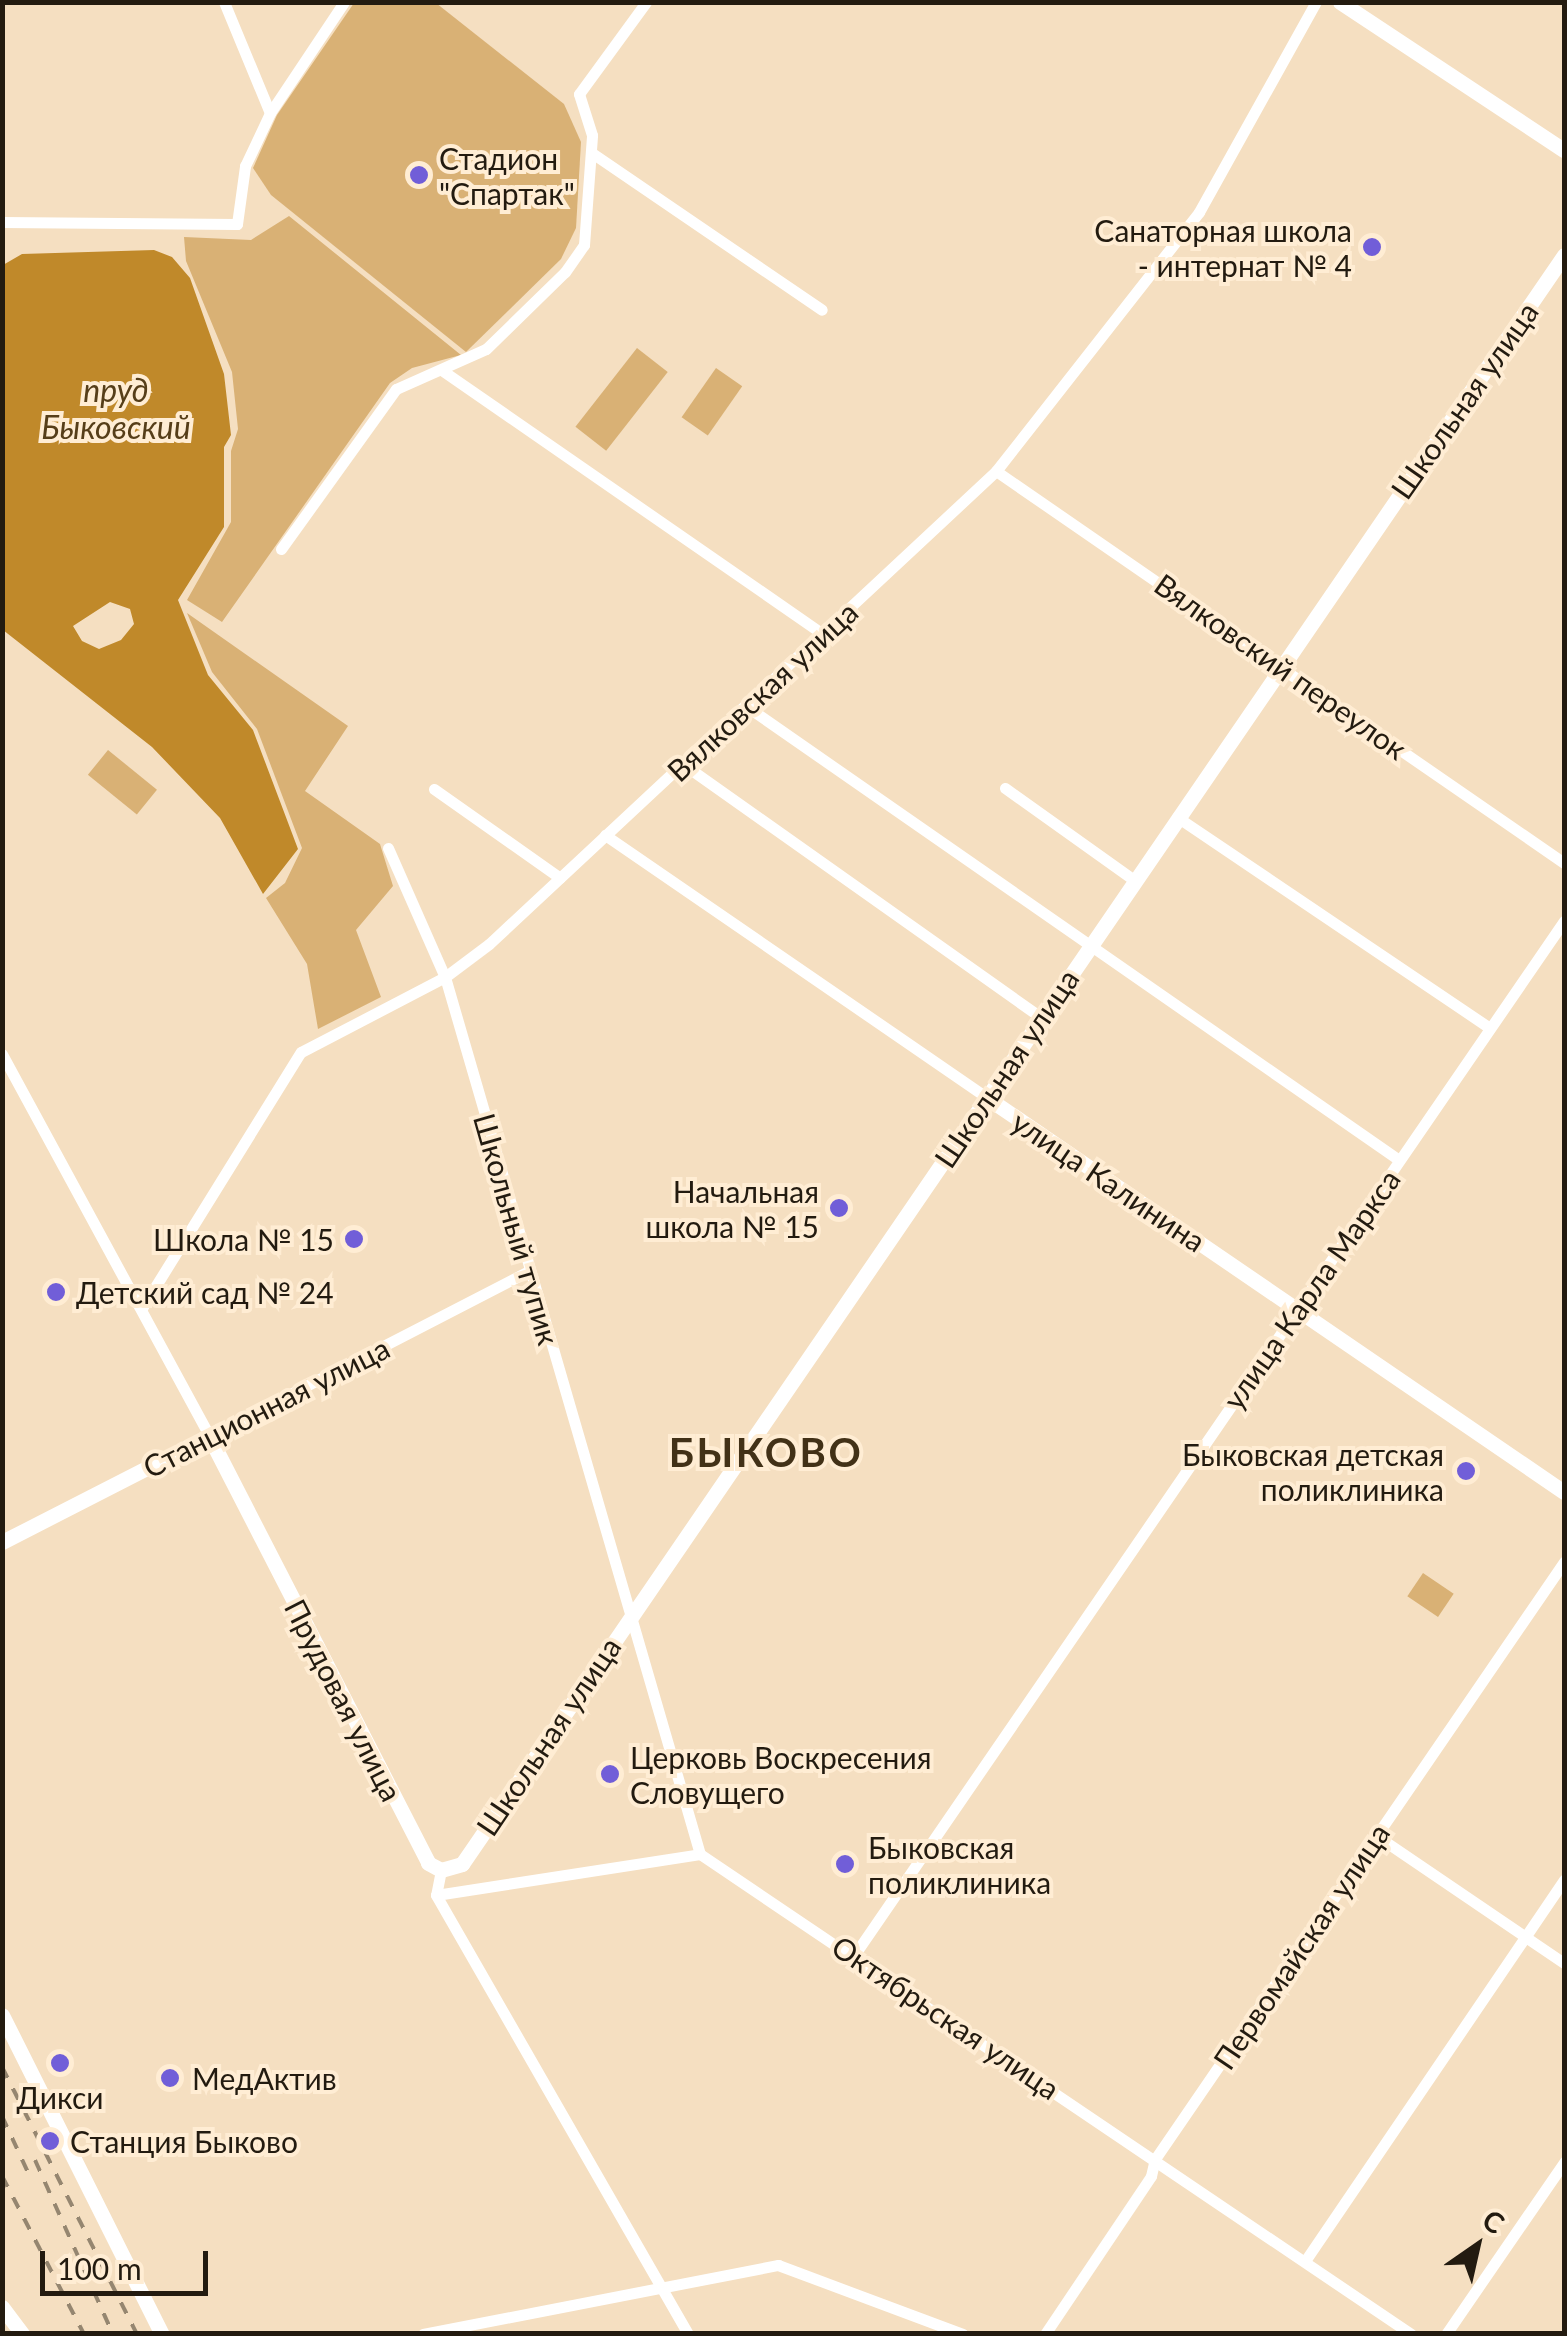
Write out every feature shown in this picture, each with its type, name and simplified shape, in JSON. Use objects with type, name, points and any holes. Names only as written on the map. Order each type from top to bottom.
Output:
[{"type":"main road","points":[[1340,2],[1564,150]]},
{"type":"main road","name":"Школьная улица","points":[[441,1870],[462,1864],[1564,254]]},
{"type":"main road","name":"улица Калинина","points":[[986,1097],[1564,1492]]},
{"type":"main road","name":"Станционная улица","points":[[2,1542],[208,1436]]},
{"type":"main road","name":"Прудовая улица","points":[[208,1436],[428,1863],[441,1870]]},
{"type":"main road","points":[[2,2015],[162,2334]]},
{"type":"main road","points":[[2,2307],[22,2334]]},
{"type":"street","points":[[224,2],[270,113]]},
{"type":"street","points":[[2,222],[236,224],[245,166],[270,113],[344,2]]},
{"type":"street","points":[[281,549],[396,388],[443,371],[486,349],[566,272],[584,244],[592,154],[579,94],[646,2]]},
{"type":"street","name":"Вялковская улица","points":[[142,1308],[301,1052],[445,976],[560,878],[996,471],[1199,212],[1316,2]]},
{"type":"street","points":[[592,154],[822,310]]},
{"type":"street","points":[[443,371],[822,633]]},
{"type":"street","name":"Вялковский переулок","points":[[996,471],[1564,863]]},
{"type":"street","points":[[746,706],[1399,1160]]},
{"type":"street","points":[[683,764],[1040,1017]]},
{"type":"street","points":[[434,788],[560,878]]},
{"type":"street","points":[[1005,788],[1134,880]]},
{"type":"street","points":[[1177,817],[1490,1028]]},
{"type":"street","name":"улица Калинина","points":[[605,835],[986,1097]]},
{"type":"street","name":"Школьный тупик","points":[[388,848],[445,976],[627,1618],[700,1854]]},
{"type":"street","name":"улица Карла Маркса","points":[[855,1954],[1564,921]]},
{"type":"street","name":"Прудовая улица","points":[[2,1054],[208,1436]]},
{"type":"street","name":"Станционная улица","points":[[208,1436],[530,1271]]},
{"type":"street","name":"Первомайская улица","points":[[1044,2334],[1151,2176],[1154,2159],[1564,1562]]},
{"type":"street","points":[[1376,1836],[1564,1963]]},
{"type":"street","points":[[436,1895],[700,1854]]},
{"type":"street","name":"Октябрьская улица","points":[[700,1854],[855,1954],[1411,2334]]},
{"type":"street","points":[[441,1870],[436,1895],[688,2334]]},
{"type":"street","points":[[1305,2261],[1564,1880]]},
{"type":"street","points":[[1446,2334],[1564,2162]]},
{"type":"street","points":[[422,2334],[778,2265],[946,2331],[963,2334]]},
{"type":"shaded area","name":"Стадион \"Спартак\"","points":[[354,3],[436,3],[564,104],[581,142],[576,228],[561,259],[466,352],[271,195],[253,168],[277,115]]},
{"type":"shaded area","points":[[289,216],[461,355],[412,368],[390,383],[222,622],[187,600],[231,522],[231,451],[238,429],[232,372],[186,261],[184,237],[251,240]]},
{"type":"shaded area","points":[[637,348],[668,372],[606,451],[575,427]]},
{"type":"shaded area","points":[[716,368],[742,386],[708,436],[682,417]]},
{"type":"shaded area","points":[[187,613],[348,726],[305,791],[380,844],[393,886],[356,930],[381,997],[318,1029],[307,964],[266,898],[285,883],[302,848],[257,729],[212,672]]},
{"type":"shaded area","points":[[108,750],[157,790],[137,815],[88,775]]},
{"type":"shaded area","points":[[1423,1573],[1454,1594],[1438,1617],[1407,1596]]},
{"type":"water","name":"пруд Быковский","points":[[154,250],[172,257],[190,278],[224,374],[231,435],[224,447],[224,527],[178,600],[208,675],[253,730],[298,849],[263,894],[220,818],[152,747],[3,630],[3,265],[22,254]],"holes":[[[110,602],[130,609],[134,624],[121,640],[99,649],[82,641],[73,626]]]},
{"type":"railway","points":[[2,2067],[137,2334]]},
{"type":"railway","points":[[2,2116],[31,2179]]},
{"type":"railway","points":[[35,2160],[113,2334]]},
{"type":"railway","points":[[2,2176],[84,2334]]},
{"type":"place","name":"Стадион \"Спартак\"","points":[[419,175]]},
{"type":"place","name":"Санаторная школа - интернат № 4","points":[[1372,247]]},
{"type":"place","name":"Начальная школа № 15","points":[[839,1208]]},
{"type":"place","name":"Школа № 15","points":[[354,1239]]},
{"type":"place","name":"Детский сад № 24","points":[[56,1292]]},
{"type":"place","name":"Быковская детская поликлиника","points":[[1466,1471]]},
{"type":"place","name":"Церковь Воскресения Словущего","points":[[610,1774]]},
{"type":"place","name":"Быковская поликлиника","points":[[845,1864]]},
{"type":"place","name":"Дикси","points":[[60,2063]]},
{"type":"place","name":"МедАктив","points":[[170,2078]]},
{"type":"place","name":"Станция Быково","points":[[50,2141]]},
{"type":"district","name":"БЫКОВО","points":[[766,1452]]}]
